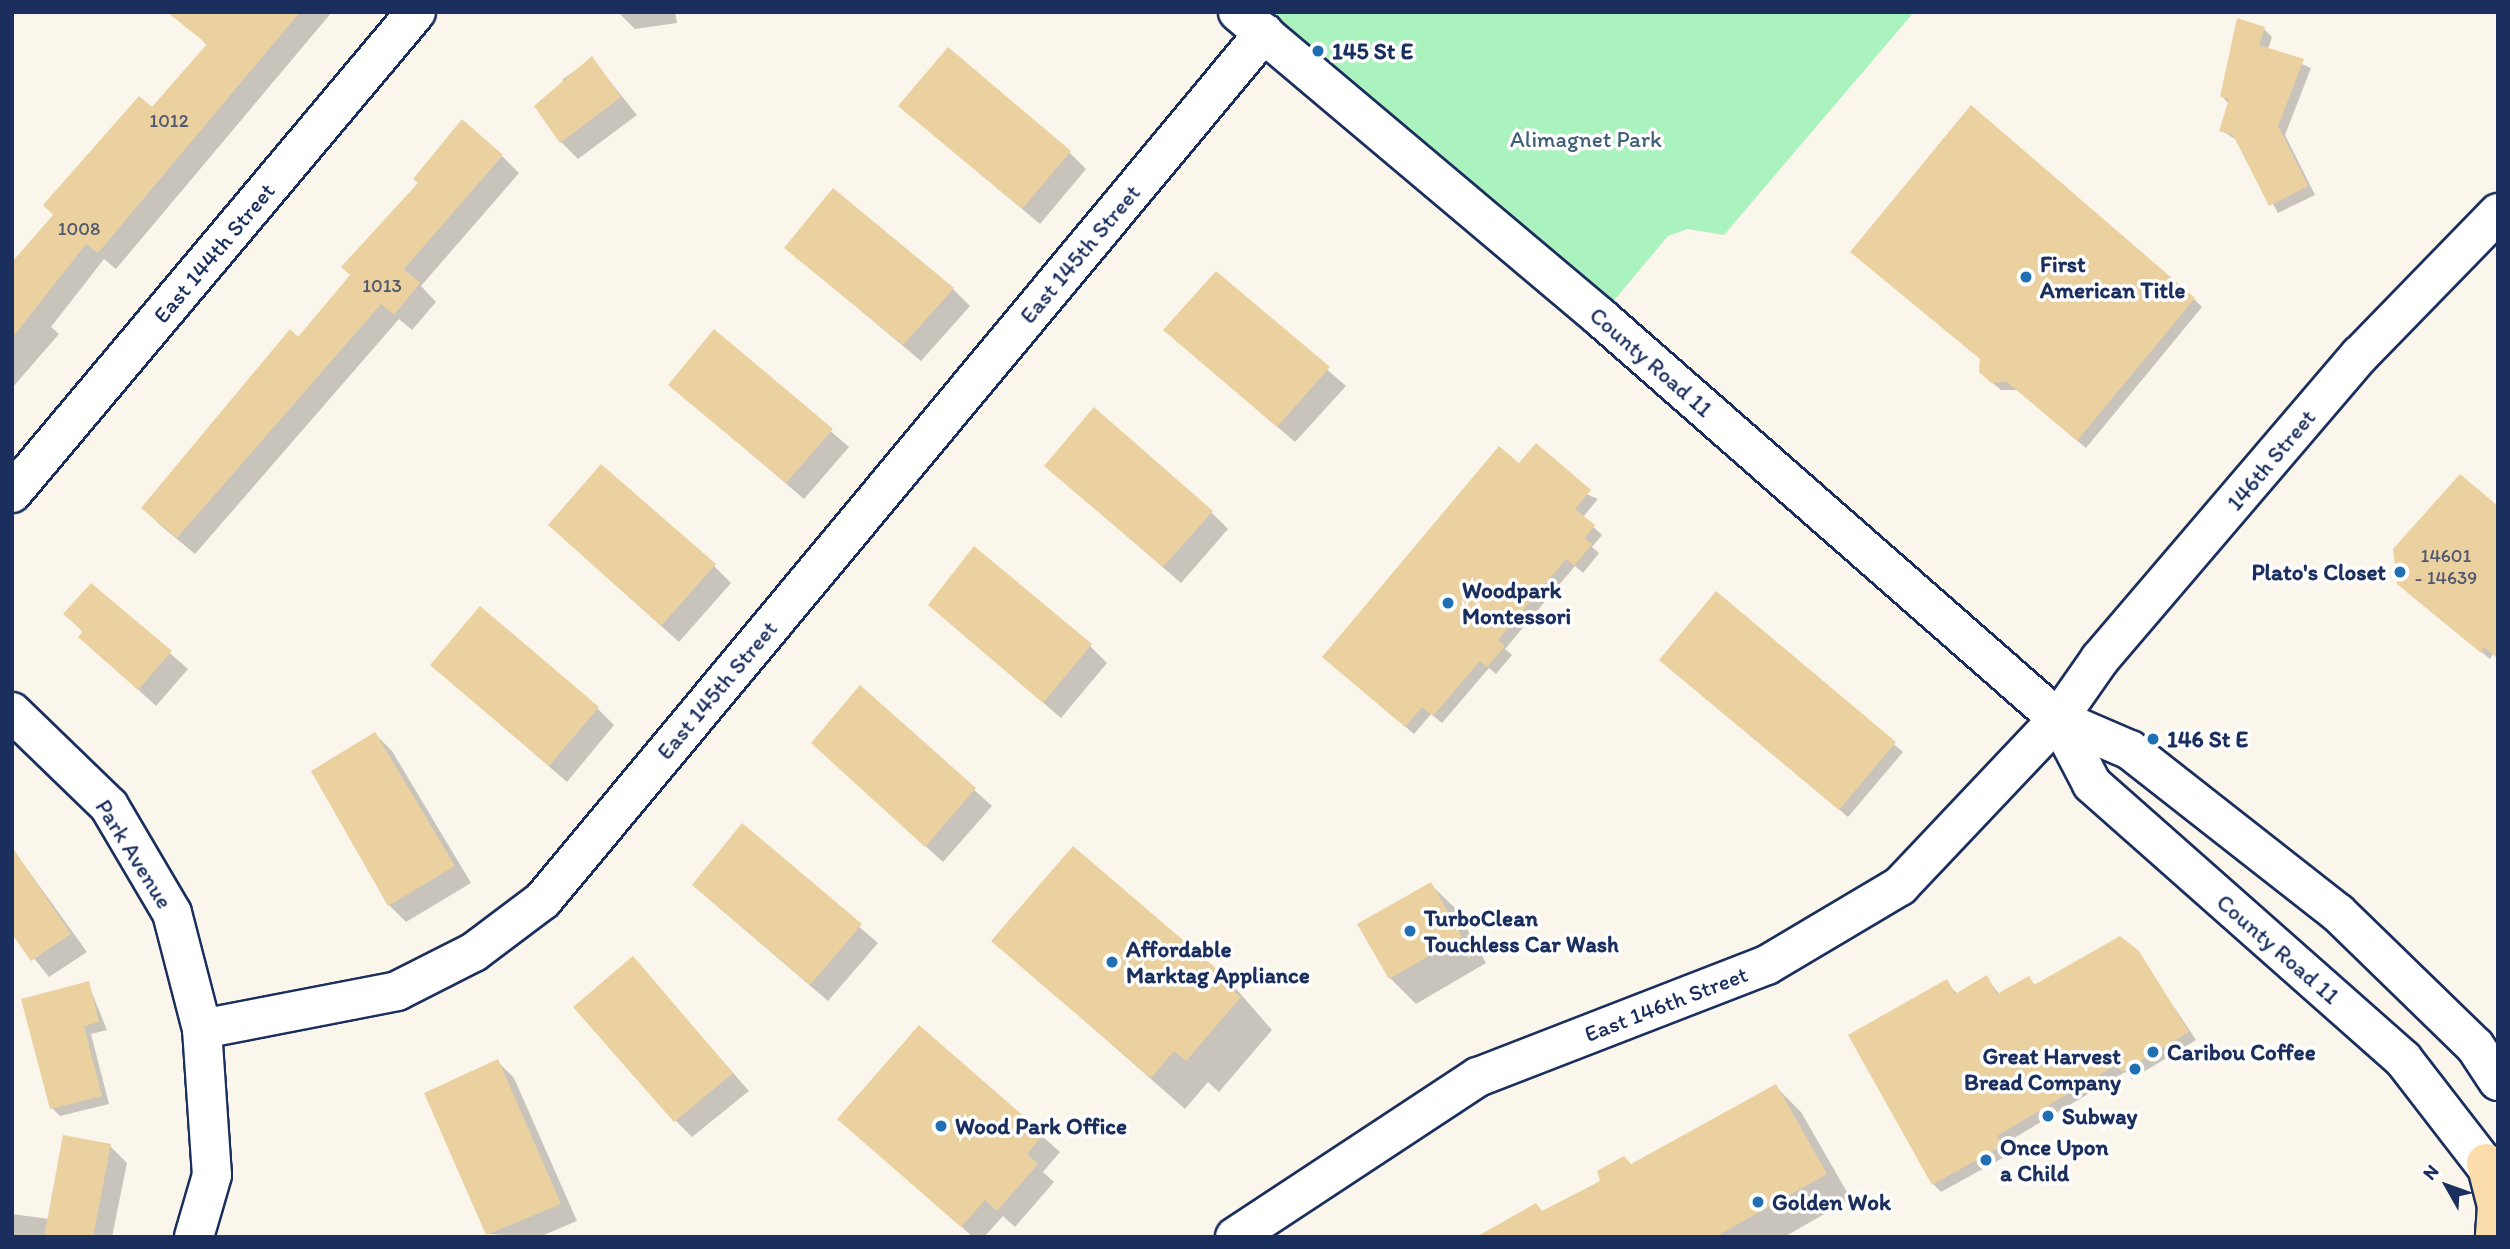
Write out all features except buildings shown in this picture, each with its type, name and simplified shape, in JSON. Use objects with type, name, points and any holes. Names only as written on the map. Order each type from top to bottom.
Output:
[{"type":"highway","points":[[2492,1173],[2497,1206],[2495,1237]]},
{"type":"street","name":"East 144th Street","points":[[12,493],[416,12]]},
{"type":"street","name":"County Road 11","points":[[1251,23],[2058,719],[2130,750],[2338,913],[2475,1046],[2498,1081]]},
{"type":"street","name":"East 145th Street","points":[[202,1029],[397,991],[474,953],[543,900],[1251,23]]},
{"type":"street","name":"146th Street","points":[[2058,719],[2100,659],[2360,355],[2498,213]]},
{"type":"street","name":"Park Avenue","points":[[12,712],[116,818],[172,913],[202,1029]]},
{"type":"street","name":"County Road 11","points":[[2058,719],[2092,784],[2403,1059],[2492,1173]]},
{"type":"street","name":"East 146th Street","points":[[1235,1237],[1478,1077],[1767,965],[1900,886],[2058,719]]},
{"type":"street","points":[[194,1237],[212,1175],[202,1029]]},
{"type":"green space","name":"Alimagnet Park","points":[[1238,12],[1914,12],[1724,235],[1688,229],[1668,236],[1600,317]]},
{"type":"place","name":"145 St E","points":[[1318,51]]},
{"type":"place","name":"First American Title","points":[[2026,277]]},
{"type":"place","name":"Plato's Closet","points":[[2400,572]]},
{"type":"place","name":"Woodpark Montessori","points":[[1448,603]]},
{"type":"place","name":"146 St E","points":[[2153,739]]},
{"type":"place","name":"TurboClean Touchless Car Wash","points":[[1410,931]]},
{"type":"place","name":"Affordable Marktag Appliance","points":[[1112,962]]},
{"type":"place","name":"Caribou Coffee","points":[[2153,1052]]},
{"type":"place","name":"Great Harvest Bread Company","points":[[2135,1069]]},
{"type":"place","name":"Subway","points":[[2048,1116]]},
{"type":"place","name":"Wood Park Office","points":[[941,1126]]},
{"type":"place","name":"Once Upon a Child","points":[[1986,1160]]},
{"type":"place","name":"Golden Wok","points":[[1758,1202]]}]
